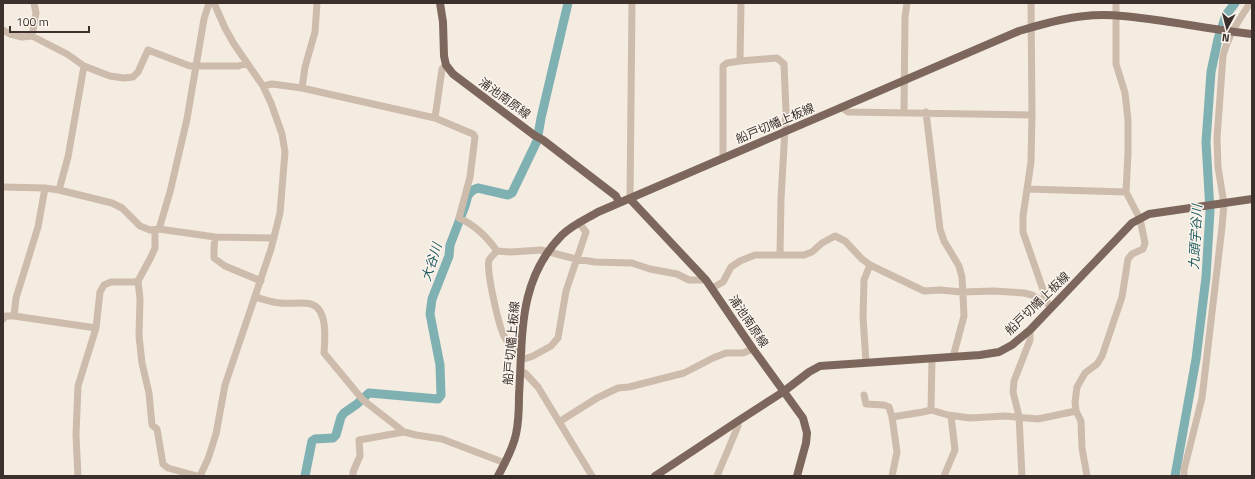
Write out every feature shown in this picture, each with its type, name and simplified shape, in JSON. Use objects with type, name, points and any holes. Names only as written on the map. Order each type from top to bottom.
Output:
[{"type":"main road","points":[[440,3],[446,66]]},
{"type":"main road","name":"船戸切幡上板線","points":[[498,476],[516,436],[524,311],[527,295],[532,281],[548,251],[563,234],[579,222],[619,202],[630,199],[1019,31],[1050,22],[1081,16],[1102,15],[1146,19],[1252,34]]},
{"type":"main road","name":"浦池南原線","points":[[446,66],[453,74],[616,196],[619,202]]},
{"type":"main road","name":"浦池南原線","points":[[630,199],[706,280],[753,350],[803,418],[806,443],[797,476]]},
{"type":"main road","name":"船戸切幡上板線","points":[[655,476],[820,366],[980,355],[999,352],[1012,345],[1030,330],[1049,306],[1132,223],[1149,214],[1252,199]]},
{"type":"street","points":[[32,36],[36,14],[34,3]]},
{"type":"street","points":[[197,476],[168,468],[163,464],[157,429],[152,425],[149,393],[142,363],[139,336],[140,299],[138,281],[155,248],[157,229],[170,192],[187,118],[195,66],[204,19],[209,3]]},
{"type":"street","points":[[200,476],[208,459],[216,434],[226,385],[274,238],[280,213],[285,152],[278,118],[263,86],[234,44],[214,3]]},
{"type":"street","points":[[302,88],[305,67],[315,32],[317,3]]},
{"type":"street","points":[[630,199],[632,3]]},
{"type":"street","points":[[740,60],[741,3]]},
{"type":"street","points":[[904,112],[905,17],[907,3]]},
{"type":"street","points":[[1031,3],[1031,162],[1023,216],[1024,232],[1049,306]]},
{"type":"street","points":[[1087,476],[1082,448],[1081,421],[1076,411],[1075,402],[1077,387],[1085,373],[1097,364],[1102,356],[1122,297],[1128,259],[1132,254],[1143,249],[1145,243],[1138,212],[1130,201],[1126,192],[1128,120],[1125,93],[1116,64],[1116,3]]},
{"type":"street","points":[[1184,476],[1184,470],[1202,398],[1222,227],[1217,138],[1223,56],[1231,31],[1250,3]]},
{"type":"street","points":[[3,30],[10,34],[22,37],[32,36],[62,51],[84,66],[110,76],[124,78],[132,77],[138,72],[148,50],[190,66],[238,66],[247,63]]},
{"type":"street","points":[[723,158],[723,66],[727,63],[740,60],[777,58],[784,64],[786,111],[781,200],[780,254]]},
{"type":"street","points":[[59,190],[68,157],[84,66]]},
{"type":"street","points":[[435,118],[442,69],[446,66]]},
{"type":"street","points":[[263,86],[272,84],[302,88],[435,118],[473,134],[475,137],[470,177],[459,218],[486,236],[497,251],[511,252],[541,250],[595,262],[632,263],[650,269],[676,274],[689,280],[706,280]]},
{"type":"street","points":[[841,107],[848,112],[1032,114]]},
{"type":"street","points":[[926,112],[940,229],[944,241],[958,266],[962,277],[964,316],[953,357]]},
{"type":"street","points":[[3,187],[45,188],[59,190],[112,203],[122,208],[140,226],[150,230],[157,229],[215,237],[274,238]]},
{"type":"street","points":[[14,316],[16,298],[38,227],[45,188]]},
{"type":"street","points":[[1027,189],[1126,192]]},
{"type":"street","points":[[521,360],[526,360],[544,351],[552,346],[558,338],[566,291],[586,232],[579,222]]},
{"type":"street","points":[[712,288],[723,282],[731,267],[740,261],[755,255],[804,255],[812,252],[822,243],[835,236],[845,241],[862,259],[870,265],[924,292],[940,290],[962,292],[994,291],[1024,293],[1032,295],[1049,306]]},
{"type":"street","points":[[215,237],[214,258],[225,266],[260,280]]},
{"type":"street","points":[[497,251],[490,259],[488,268],[493,299],[504,337],[509,344],[518,351],[522,351]]},
{"type":"street","points":[[866,362],[863,317],[864,280],[870,265]]},
{"type":"street","points":[[78,476],[76,435],[78,386],[96,328],[100,292],[104,284],[111,282],[138,281]]},
{"type":"street","points":[[255,297],[279,303],[311,304],[317,308],[322,317],[325,330],[324,353],[363,399],[404,432],[416,436],[442,439],[505,463]]},
{"type":"street","points":[[3,319],[6,316],[14,316],[96,328]]},
{"type":"street","points":[[1022,476],[1020,416],[1013,392],[1014,381],[1030,340],[1030,330]]},
{"type":"street","points":[[559,422],[597,398],[618,388],[629,387],[684,373],[726,353],[753,350]]},
{"type":"street","points":[[931,410],[932,358]]},
{"type":"street","points":[[521,372],[525,373],[538,387],[592,476]]},
{"type":"street","points":[[864,395],[866,404],[884,405],[889,407],[892,417],[897,452],[892,476]]},
{"type":"street","points":[[892,417],[931,410],[951,416],[970,418],[1020,416],[1038,419],[1076,411]]},
{"type":"street","points":[[944,476],[955,450],[951,416]]},
{"type":"street","points":[[717,476],[738,426],[738,421]]},
{"type":"street","points":[[353,476],[353,472],[360,456],[359,440],[404,432]]},
{"type":"waterway","name":"大谷川","points":[[305,476],[312,441],[315,439],[333,438],[336,435],[341,417],[344,413],[369,393],[438,399],[441,395],[440,365],[430,314],[432,299],[449,256],[450,245],[468,195],[473,190],[478,188],[508,195],[512,193],[537,141],[568,3]]},
{"type":"waterway","name":"九頭宇谷川","points":[[1175,476],[1196,359],[1206,277],[1210,211],[1206,142],[1211,72],[1218,39],[1226,15],[1235,3]]}]
